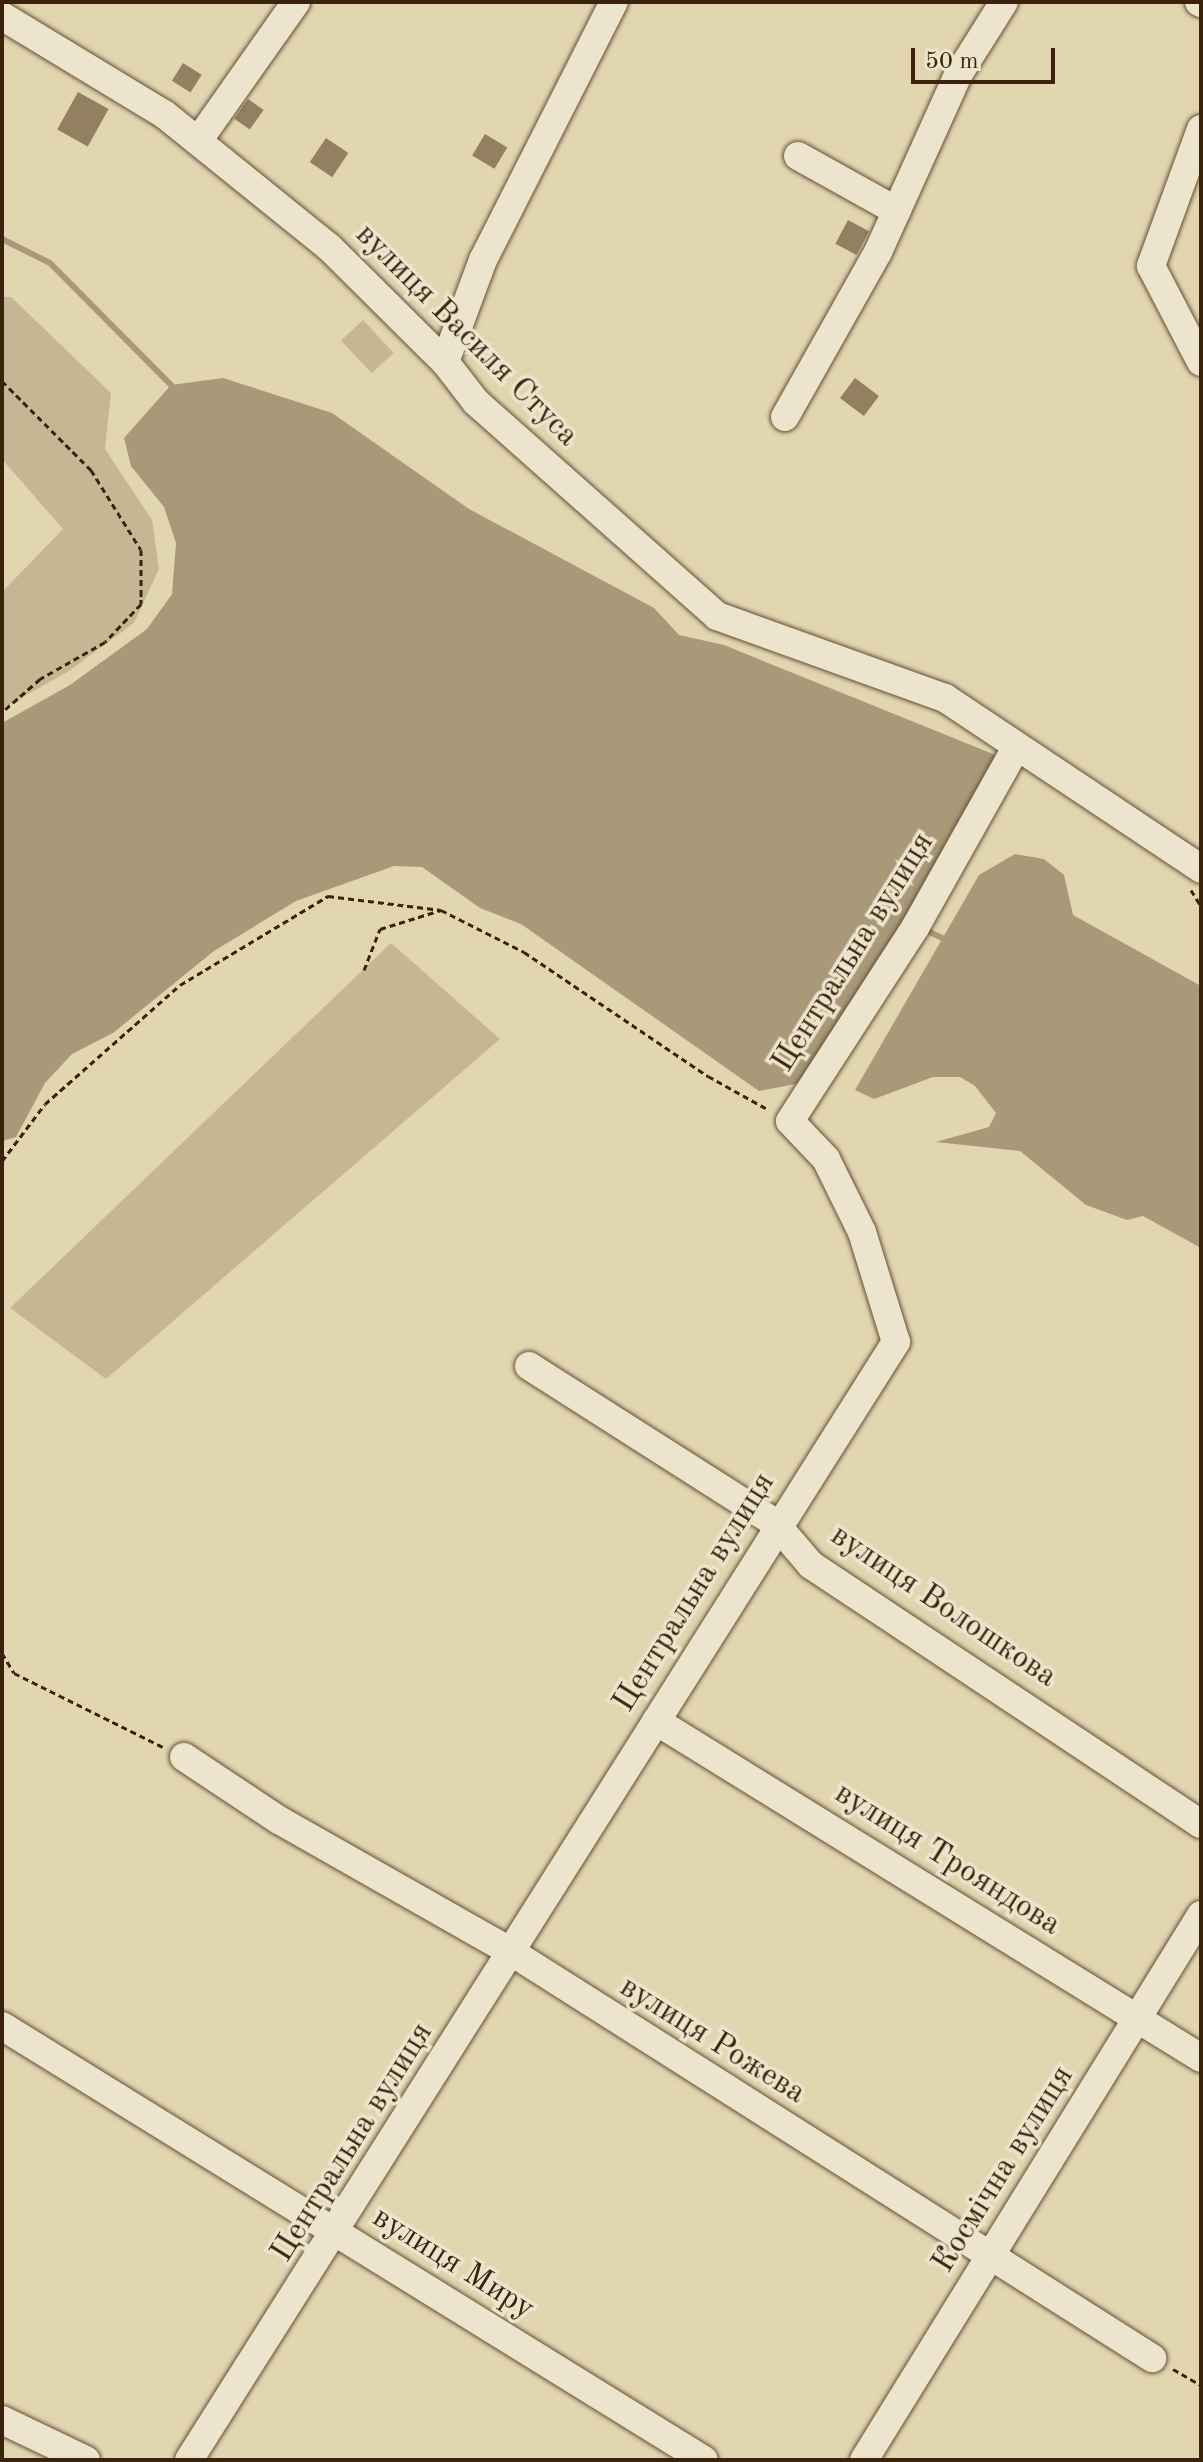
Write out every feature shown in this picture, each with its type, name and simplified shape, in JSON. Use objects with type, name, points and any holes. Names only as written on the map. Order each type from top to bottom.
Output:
[{"type":"street","points":[[2,14],[7,2]]},
{"type":"street","points":[[198,141],[296,2]]},
{"type":"street","points":[[445,362],[483,260],[614,2]]},
{"type":"street","points":[[785,417],[897,211],[958,75],[1004,2]]},
{"type":"street","name":"вулиця Василя Стуса","points":[[2,14],[164,114],[329,247],[445,362],[476,402],[717,616],[945,698],[1201,869]]},
{"type":"street","points":[[1201,129],[1151,266],[1201,362]]},
{"type":"street","points":[[798,156],[897,211]]},
{"type":"street","name":"Центральна вулиця","points":[[189,2460],[338,2232],[513,1953],[775,1523],[896,1342],[862,1232],[826,1159],[790,1121],[916,926],[1016,748]]},
{"type":"street","name":"вулиця Волошкова","points":[[529,1366],[775,1523],[811,1565],[1201,1824]]},
{"type":"street","name":"вулиця Трояндова","points":[[656,1721],[1201,2058]]},
{"type":"street","name":"вулиця Рожева","points":[[184,1757],[279,1820],[513,1953],[805,2140],[995,2253],[1152,2358]]},
{"type":"street","name":"Космічна вулиця","points":[[864,2460],[995,2253],[1201,1915]]},
{"type":"street","name":"вулиця Миру","points":[[2,2026],[704,2460]]},
{"type":"street","points":[[2,2420],[86,2460]]},
{"type":"path","points":[[2,381],[91,470],[141,550],[141,604],[105,642],[40,679],[2,712]]},
{"type":"path","points":[[2,1161],[45,1104],[180,985],[328,896],[441,910],[524,952],[708,1076],[790,1121]]},
{"type":"path","points":[[364,970],[380,929],[441,910]]},
{"type":"path","points":[[2,1653],[14,1673],[184,1757]]},
{"type":"path","points":[[1152,2358],[1201,2385]]},
{"type":"shaded area","points":[[2,297],[11,297],[111,393],[105,449],[152,520],[159,569],[134,623],[69,671],[2,709],[2,592],[63,529],[2,459]]},
{"type":"shaded area","points":[[363,320],[394,353],[372,373],[341,340]]},
{"type":"shaded area","points":[[223,378],[332,413],[469,509],[654,608],[679,635],[724,645],[1003,758],[816,1080],[759,1091],[521,924],[480,908],[422,867],[394,866],[296,901],[214,951],[113,1033],[72,1054],[45,1083],[16,1137],[2,1141],[2,723],[70,685],[147,629],[172,594],[176,543],[164,507],[131,466],[124,438],[171,385]]},
{"type":"shaded area","points":[[1015,854],[1044,859],[1064,875],[1073,915],[1201,986],[1201,1248],[1143,1216],[1127,1220],[1086,1205],[1020,1151],[936,1142],[989,1127],[996,1113],[975,1086],[960,1077],[933,1077],[874,1099],[855,1090],[979,875]]},
{"type":"shaded area","points":[[391,943],[500,1039],[106,1379],[10,1308]]},
{"type":"building","points":[[183,63],[202,75],[191,92],[172,81]]},
{"type":"building","points":[[78,92],[109,109],[88,147],[57,130]]},
{"type":"building","points":[[248,99],[264,110],[250,130],[234,119]]},
{"type":"building","points":[[485,134],[507,147],[494,169],[472,155]]},
{"type":"building","points":[[326,138],[348,153],[332,177],[310,162]]},
{"type":"building","points":[[848,220],[869,231],[857,255],[835,244]]},
{"type":"building","points":[[855,378],[879,396],[864,416],[840,398]]},
{"type":"waterway","points":[[2,239],[50,263],[171,385]]},
{"type":"waterway","points":[[923,929],[942,938]]}]
